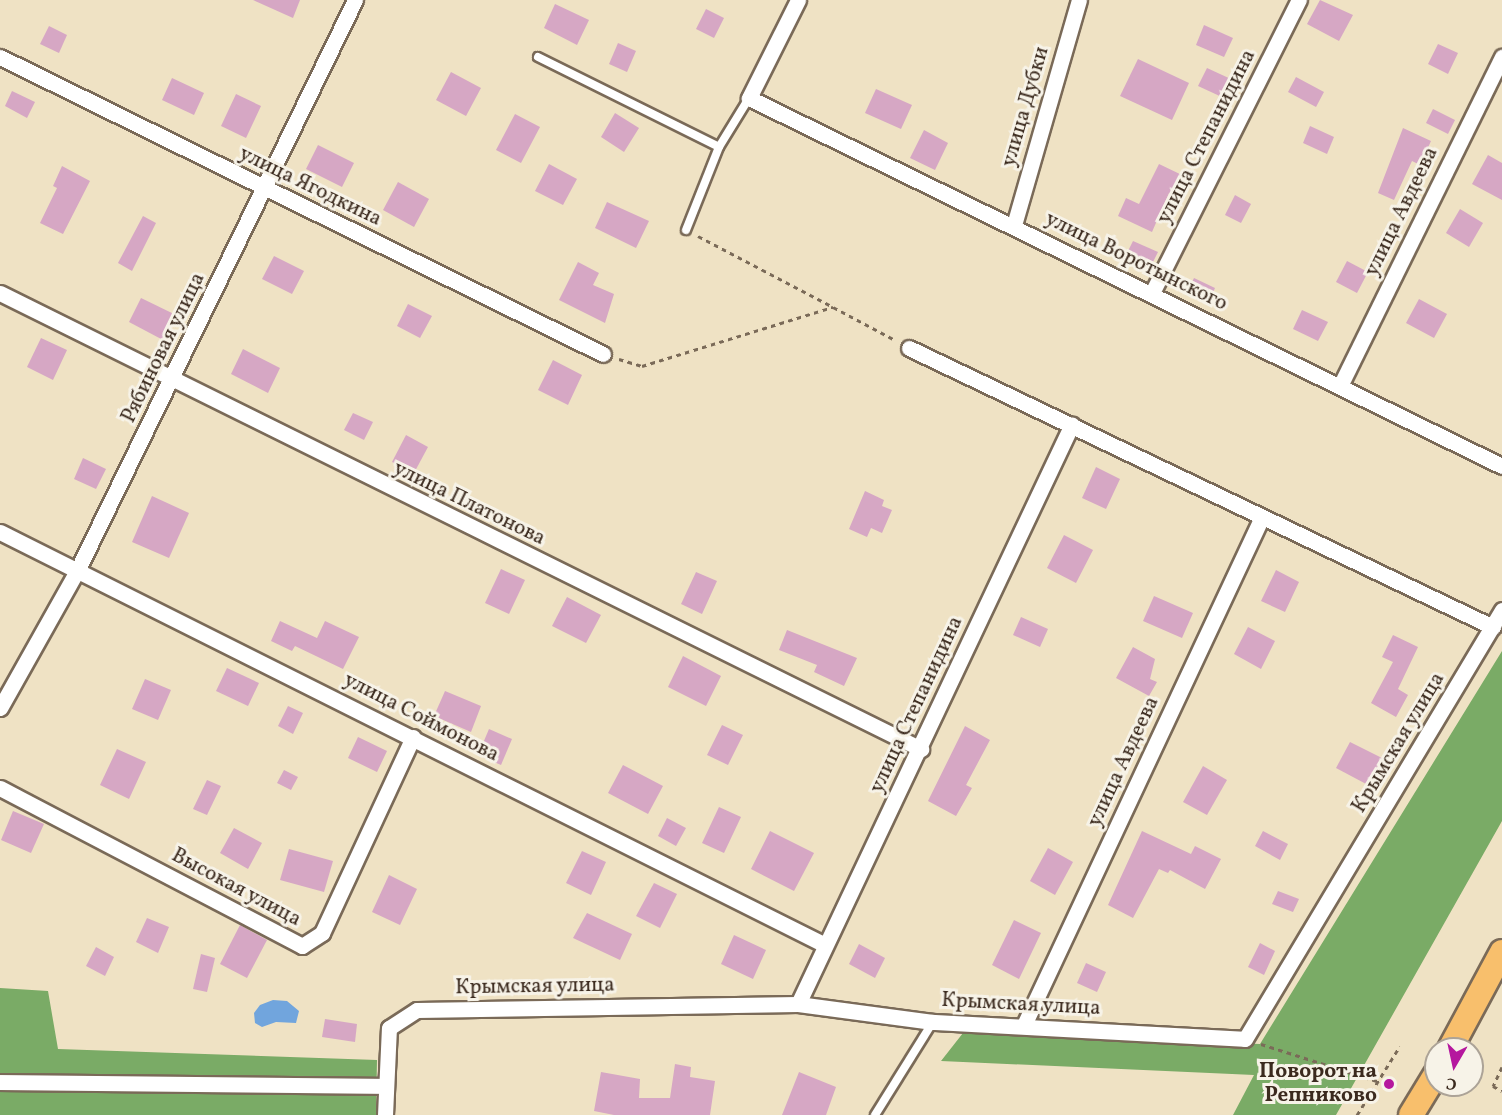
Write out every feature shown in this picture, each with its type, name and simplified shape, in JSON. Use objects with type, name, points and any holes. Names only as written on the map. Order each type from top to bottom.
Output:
[{"type":"main road","points":[[1456,1037],[1502,952]]},
{"type":"main road","points":[[1411,1115],[1424,1094]]},
{"type":"street","name":"Рябиновая улица","points":[[0,708],[77,571],[173,379],[355,0]]},
{"type":"street","points":[[749,98],[798,0]]},
{"type":"street","name":"улица Дубки","points":[[1014,225],[1079,0]]},
{"type":"street","name":"улица Степанидина","points":[[1152,293],[1299,0]]},
{"type":"street","name":"улица Ягодкина","points":[[0,57],[603,354]]},
{"type":"street","name":"улица Авдеева","points":[[1340,386],[1502,57]]},
{"type":"street","name":"улица Воротынского","points":[[749,98],[1014,225],[1502,466]]},
{"type":"street","name":"улица Платонова","points":[[0,293],[921,749]]},
{"type":"street","points":[[909,348],[1072,424],[1262,517],[1499,618]]},
{"type":"street","name":"улица Степанидина","points":[[798,1004],[823,944],[921,749],[1072,424]]},
{"type":"street","name":"улица Авдеева","points":[[1024,1025],[1262,517]]},
{"type":"street","name":"улица Соймонова","points":[[0,532],[823,944]]},
{"type":"street","name":"Крымская улица","points":[[385,1115],[389,1028],[417,1010],[798,1004],[933,1022],[1245,1038],[1499,618]]},
{"type":"street","name":"Высокая улица","points":[[0,788],[302,946],[322,933],[413,737]]},
{"type":"street","points":[[0,1082],[386,1086]]},
{"type":"lane","points":[[538,57],[719,147]]},
{"type":"lane","points":[[686,230],[719,147],[749,98]]},
{"type":"lane","points":[[875,1115],[933,1022]]},
{"type":"path","points":[[686,230],[909,348]]},
{"type":"path","points":[[603,354],[642,366],[833,307]]},
{"type":"path","points":[[1245,1038],[1380,1082]]},
{"type":"path","points":[[1357,1115],[1380,1082],[1400,1046]]},
{"type":"path","points":[[1502,1068],[1493,1086],[1502,1091]]},
{"type":"green space","points":[[1502,651],[1502,821],[1336,1115],[1233,1115],[1254,1075],[941,1061],[963,1033],[1260,1044]]},
{"type":"green space","points":[[0,988],[48,991],[58,1049],[377,1060],[376,1115],[0,1115]]},
{"type":"water","points":[[273,1000],[287,1001],[299,1011],[296,1023],[276,1022],[262,1027],[255,1023],[254,1013],[260,1005]]},
{"type":"building","points":[[253,0],[300,0],[293,18]]},
{"type":"building","points":[[1320,0],[1353,15],[1339,41],[1307,24]]},
{"type":"building","points":[[555,4],[589,20],[577,45],[544,28]]},
{"type":"building","points":[[706,9],[724,18],[714,38],[696,29]]},
{"type":"building","points":[[1204,25],[1233,38],[1224,57],[1196,45]]},
{"type":"building","points":[[49,26],[67,35],[59,53],[40,44]]},
{"type":"building","points":[[618,43],[636,51],[627,72],[609,64]]},
{"type":"building","points":[[1438,44],[1458,53],[1448,74],[1428,64]]},
{"type":"building","points":[[1138,59],[1189,83],[1172,120],[1120,96]]},
{"type":"building","points":[[1207,68],[1233,80],[1224,98],[1198,86]]},
{"type":"building","points":[[451,72],[481,88],[466,116],[436,100]]},
{"type":"building","points":[[1296,77],[1324,92],[1316,107],[1288,92]]},
{"type":"building","points":[[172,78],[204,93],[194,115],[162,100]]},
{"type":"building","points":[[876,89],[912,105],[901,129],[865,113]]},
{"type":"building","points":[[12,91],[35,102],[27,118],[5,106]]},
{"type":"building","points":[[236,94],[261,106],[246,138],[221,126]]},
{"type":"building","points":[[1433,109],[1455,120],[1448,134],[1426,123]]},
{"type":"building","points":[[615,113],[639,128],[624,152],[601,137]]},
{"type":"building","points":[[515,114],[540,127],[521,163],[496,150]]},
{"type":"building","points":[[1310,126],[1334,137],[1327,154],[1303,143]]},
{"type":"building","points":[[1403,128],[1431,141],[1420,165],[1412,161],[1394,200],[1378,193]]},
{"type":"building","points":[[924,130],[948,143],[935,170],[910,158]]},
{"type":"building","points":[[318,145],[354,163],[342,187],[306,169]]},
{"type":"building","points":[[1488,155],[1502,163],[1502,200],[1472,184]]},
{"type":"building","points":[[549,164],[577,179],[563,205],[535,191]]},
{"type":"building","points":[[1159,164],[1184,176],[1174,195],[1169,193],[1152,232],[1118,216],[1126,198],[1139,204]]},
{"type":"building","points":[[62,166],[90,181],[63,234],[40,223],[57,188],[53,186]]},
{"type":"building","points":[[398,182],[429,199],[414,227],[383,210]]},
{"type":"building","points":[[1235,195],[1251,204],[1241,223],[1225,215]]},
{"type":"building","points":[[607,202],[649,221],[636,248],[595,228]]},
{"type":"building","points":[[1460,209],[1483,223],[1469,247],[1446,233]]},
{"type":"building","points":[[143,216],[156,223],[132,271],[118,263]]},
{"type":"building","points":[[1133,241],[1158,252],[1149,270],[1124,259]]},
{"type":"building","points":[[274,256],[304,271],[292,294],[262,279]]},
{"type":"building","points":[[1347,261],[1368,272],[1357,293],[1336,282]]},
{"type":"building","points":[[578,262],[599,273],[593,285],[614,294],[605,323],[559,300]]},
{"type":"building","points":[[1194,278],[1215,288],[1209,302],[1187,292]]},
{"type":"building","points":[[141,298],[176,315],[163,340],[129,322]]},
{"type":"building","points":[[1419,299],[1447,314],[1434,338],[1406,323]]},
{"type":"building","points":[[408,304],[432,316],[420,338],[397,326]]},
{"type":"building","points":[[1302,310],[1328,322],[1318,341],[1293,329]]},
{"type":"building","points":[[41,338],[67,350],[53,380],[27,367]]},
{"type":"building","points":[[243,349],[280,368],[268,393],[231,374]]},
{"type":"building","points":[[553,360],[582,375],[568,405],[538,390]]},
{"type":"building","points":[[353,413],[373,422],[364,440],[344,430]]},
{"type":"building","points":[[406,435],[428,447],[414,473],[392,462]]},
{"type":"building","points":[[83,458],[106,469],[96,489],[74,479]]},
{"type":"building","points":[[1096,467],[1120,479],[1106,509],[1082,498]]},
{"type":"building","points":[[865,491],[884,500],[882,506],[892,510],[882,533],[871,528],[867,537],[849,529]]},
{"type":"building","points":[[152,496],[189,513],[169,558],[132,542]]},
{"type":"building","points":[[1064,535],[1093,550],[1076,583],[1047,568]]},
{"type":"building","points":[[501,569],[525,580],[509,614],[485,603]]},
{"type":"building","points":[[1276,570],[1299,582],[1285,612],[1261,601]]},
{"type":"building","points":[[696,572],[717,581],[702,614],[681,604]]},
{"type":"building","points":[[1154,596],[1193,613],[1182,638],[1143,621]]},
{"type":"building","points":[[567,597],[601,615],[586,643],[552,626]]},
{"type":"building","points":[[1021,617],[1048,629],[1040,647],[1013,635]]},
{"type":"building","points":[[280,621],[317,638],[325,621],[359,637],[343,669],[295,646],[292,651],[271,641]]},
{"type":"building","points":[[1248,627],[1275,641],[1261,669],[1234,654]]},
{"type":"building","points":[[787,630],[857,658],[844,686],[814,672],[817,665],[779,650]]},
{"type":"building","points":[[1393,635],[1418,647],[1398,689],[1408,695],[1396,717],[1371,703],[1393,662],[1382,657]]},
{"type":"building","points":[[1133,647],[1155,659],[1150,679],[1157,682],[1149,696],[1116,678]]},
{"type":"building","points":[[683,656],[721,676],[706,706],[668,687]]},
{"type":"building","points":[[227,668],[259,683],[248,706],[216,691]]},
{"type":"building","points":[[145,679],[171,690],[158,720],[132,709]]},
{"type":"building","points":[[445,691],[481,706],[471,732],[434,716]]},
{"type":"building","points":[[288,706],[303,713],[293,734],[278,726]]},
{"type":"building","points":[[722,725],[743,735],[728,765],[707,755]]},
{"type":"building","points":[[965,726],[990,740],[966,785],[972,788],[956,816],[928,801]]},
{"type":"building","points":[[489,729],[512,739],[501,765],[478,755]]},
{"type":"building","points":[[358,737],[387,751],[377,772],[348,758]]},
{"type":"building","points":[[1350,742],[1382,758],[1368,785],[1336,768]]},
{"type":"building","points":[[117,749],[146,762],[129,799],[100,785]]},
{"type":"building","points":[[623,765],[663,786],[648,814],[608,793]]},
{"type":"building","points":[[1203,766],[1227,780],[1207,815],[1183,802]]},
{"type":"building","points":[[284,770],[298,777],[291,790],[277,783]]},
{"type":"building","points":[[207,780],[221,786],[207,815],[193,809]]},
{"type":"building","points":[[719,807],[741,817],[724,853],[702,843]]},
{"type":"building","points":[[13,811],[44,824],[31,853],[1,840]]},
{"type":"building","points":[[667,818],[686,828],[676,846],[658,836]]},
{"type":"building","points":[[234,828],[262,843],[248,869],[220,853]]},
{"type":"building","points":[[770,831],[814,853],[794,891],[751,869]]},
{"type":"building","points":[[1142,831],[1191,854],[1195,846],[1221,859],[1205,889],[1170,870],[1168,873],[1159,869],[1133,918],[1108,905]]},
{"type":"building","points":[[1263,831],[1288,844],[1280,860],[1255,846]]},
{"type":"building","points":[[1048,848],[1073,862],[1055,895],[1030,881]]},
{"type":"building","points":[[289,849],[333,861],[324,892],[280,880]]},
{"type":"building","points":[[582,851],[606,862],[591,895],[566,883]]},
{"type":"building","points":[[389,875],[417,889],[400,925],[372,912]]},
{"type":"building","points":[[654,883],[677,894],[660,928],[636,916]]},
{"type":"building","points":[[1278,891],[1299,899],[1293,912],[1272,904]]},
{"type":"building","points":[[587,913],[632,934],[620,960],[573,938]]},
{"type":"building","points":[[147,918],[169,927],[158,953],[136,942]]},
{"type":"building","points":[[1014,920],[1041,933],[1019,979],[992,965]]},
{"type":"building","points":[[240,925],[267,940],[247,978],[220,964]]},
{"type":"building","points":[[734,935],[766,950],[753,979],[721,964]]},
{"type":"building","points":[[1260,943],[1275,951],[1264,975],[1248,967]]},
{"type":"building","points":[[859,944],[885,958],[875,978],[849,964]]},
{"type":"building","points":[[96,947],[114,957],[105,976],[86,966]]},
{"type":"building","points":[[201,954],[215,958],[207,992],[193,989]]},
{"type":"building","points":[[1086,963],[1106,972],[1097,992],[1077,983]]},
{"type":"building","points":[[325,1019],[357,1024],[355,1042],[322,1037]]},
{"type":"building","points":[[675,1064],[691,1067],[690,1077],[715,1081],[710,1115],[614,1115],[594,1111],[601,1072],[640,1079],[639,1098],[670,1098]]},
{"type":"building","points":[[799,1072],[836,1087],[826,1115],[782,1115]]},
{"type":"place","name":"Поворот на Репниково","points":[[1389,1084]]}]
